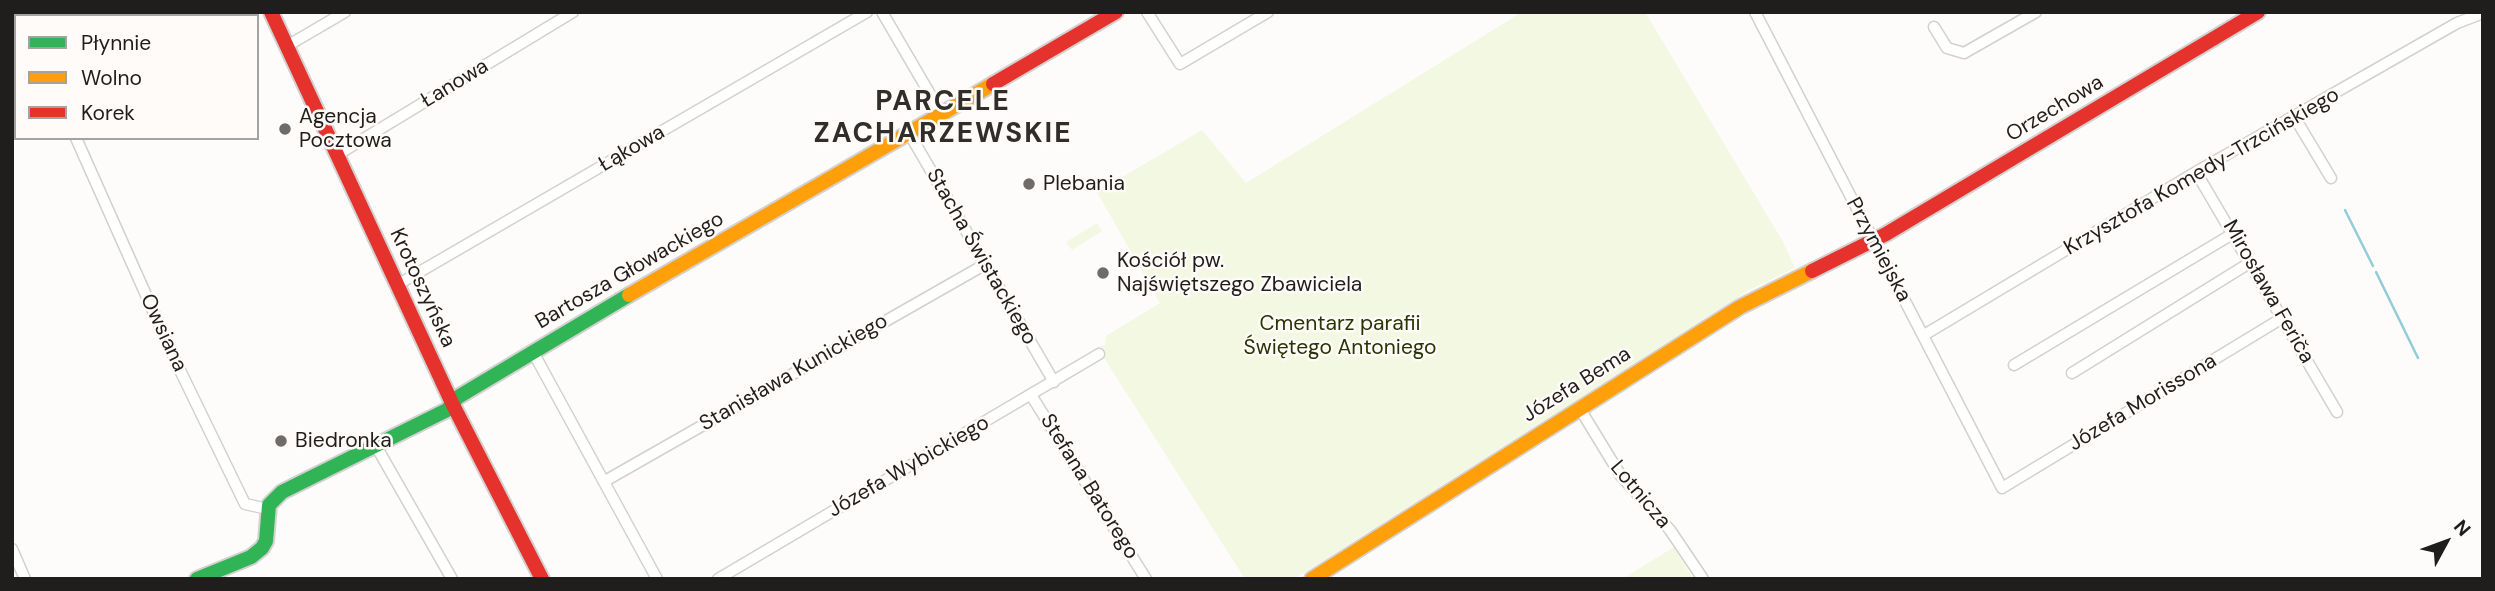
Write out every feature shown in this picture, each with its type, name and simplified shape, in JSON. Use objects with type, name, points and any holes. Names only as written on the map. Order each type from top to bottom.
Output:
[{"type":"street","name":"Krotoszyńska","points":[[271,12],[452,403],[542,579]]},
{"type":"street","points":[[287,47],[345,12]]},
{"type":"street","name":"Łanowa","points":[[337,155],[573,12]]},
{"type":"street","name":"Łąkowa","points":[[397,285],[867,12]]},
{"type":"street","points":[[882,12],[942,113]]},
{"type":"street","name":"Bartosza Głowackiego","points":[[268,509],[282,492],[447,410],[452,403],[533,352],[1116,12]]},
{"type":"street","points":[[1147,12],[1180,64],[1268,12]]},
{"type":"street","name":"Przymiejska","points":[[1755,12],[2002,488]]},
{"type":"street","points":[[1934,27],[1947,48],[1965,53],[2036,12]]},
{"type":"street","name":"Orzechowa","points":[[1873,241],[2258,12]]},
{"type":"street","name":"Krzysztofa Komedy-Trzcińskiego","points":[[1924,335],[2196,172],[2295,118],[2457,23],[2483,13]]},
{"type":"street","points":[[2295,118],[2331,178]]},
{"type":"street","name":"Stacha Świstackiego","points":[[909,133],[1054,382]]},
{"type":"street","name":"Owsiana","points":[[77,140],[181,373],[245,504],[268,509]]},
{"type":"street","name":"Mirosława Feriča","points":[[2196,172],[2284,317],[2337,412]]},
{"type":"street","points":[[2014,366],[2234,233]]},
{"type":"street","name":"Józefa Bema","points":[[1312,579],[1760,296],[1873,241]]},
{"type":"street","points":[[2072,373],[2251,262]]},
{"type":"street","name":"Stanisława Kunickiego","points":[[605,481],[984,265]]},
{"type":"street","name":"Józefa Morissona","points":[[2002,488],[2284,317]]},
{"type":"street","points":[[533,352],[657,579]]},
{"type":"street","name":"Józefa Wybickiego","points":[[718,579],[1099,354]]},
{"type":"street","name":"Stefana Batorego","points":[[1031,395],[1146,579]]},
{"type":"street","name":"Lotnicza","points":[[1580,408],[1620,476],[1670,530],[1703,579]]},
{"type":"street","points":[[376,446],[452,579]]},
{"type":"street","points":[[197,579],[251,557],[262,548],[266,541],[268,509]]},
{"type":"street","points":[[12,549],[25,579]]},
{"type":"green space","name":"Cmentarz parafii Świętego Antoniego","points":[[1522,12],[1645,12],[1782,240],[1795,268],[1751,289],[1294,579],[1245,579],[1097,347],[1105,345],[1106,336],[1160,303],[1097,192],[1202,130],[1246,183]]},
{"type":"green space","points":[[1097,223],[1102,231],[1072,250],[1066,242]]},
{"type":"green space","points":[[1674,547],[1693,579],[1622,579]]},
{"type":"waterway","points":[[2345,210],[2373,266]]},
{"type":"waterway","points":[[2376,272],[2418,358]]},
{"type":"traffic: fast","points":[[197,579],[251,557],[262,548],[266,541],[269,505],[282,492],[447,410],[458,397],[629,295]]},
{"type":"traffic: slow","points":[[629,295],[993,84]]},
{"type":"traffic: slow","points":[[1312,579],[1740,307],[1812,271]]},
{"type":"traffic: jam","points":[[271,12],[452,403],[542,579]]},
{"type":"traffic: jam","points":[[993,84],[1116,12]]},
{"type":"traffic: jam","points":[[1812,271],[1886,234],[2258,12]]},
{"type":"place","name":"Agencja Pocztowa","points":[[285,129]]},
{"type":"place","name":"Plebania","points":[[1029,184]]},
{"type":"place","name":"Kościół pw. Najświętszego Zbawiciela","points":[[1103,273]]},
{"type":"place","name":"Biedronka","points":[[281,441]]},
{"type":"district","name":"PARCELE ZACHARZEWSKIE","points":[[943,119]]}]
